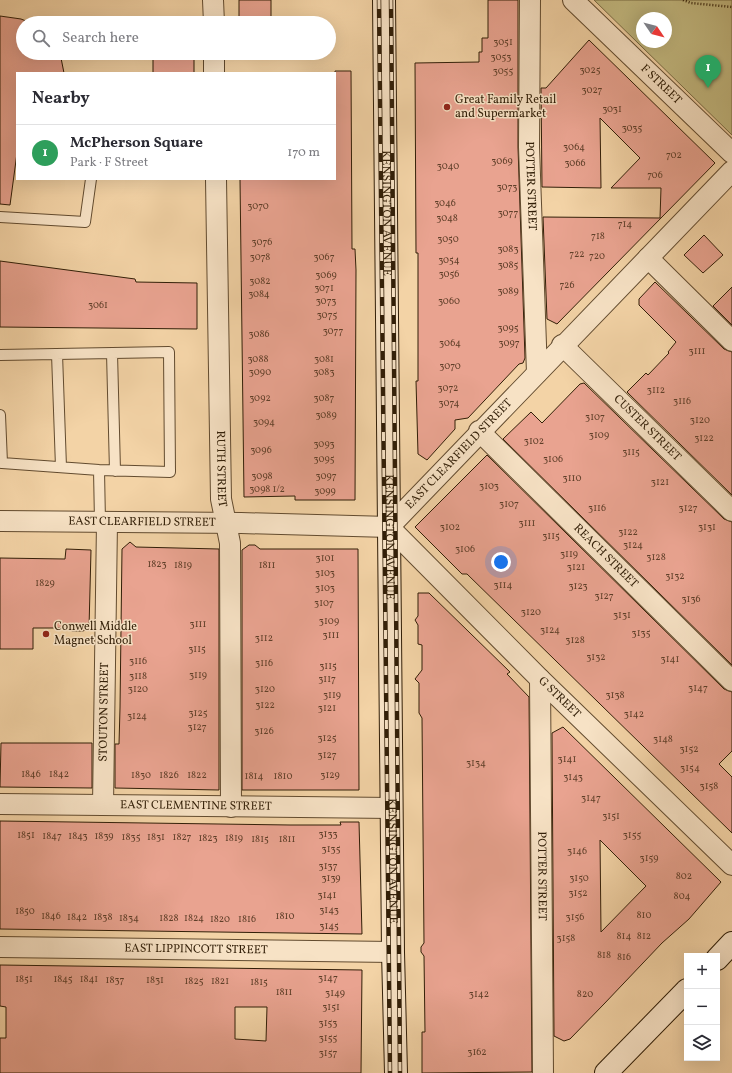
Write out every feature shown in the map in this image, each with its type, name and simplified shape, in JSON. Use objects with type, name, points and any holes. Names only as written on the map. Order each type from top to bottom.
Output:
[{"type":"street","points":[[213,0],[214,16]]},
{"type":"street","name":"KENSINGTON AVENUE","points":[[384,0],[393,952],[396,1073]]},
{"type":"street","name":"POTTER STREET","points":[[530,0],[529,148],[537,373]]},
{"type":"street","name":"F STREET","points":[[573,0],[732,152]]},
{"type":"street","points":[[214,60],[214,72]]},
{"type":"street","name":"EAST CLEARFIELD STREET","points":[[0,521],[225,523],[389,527],[479,431],[732,171]]},
{"type":"street","name":"RUTH STREET","points":[[216,180],[220,499],[230,544],[231,807]]},
{"type":"street","points":[[648,258],[732,341]]},
{"type":"street","name":"CUSTER STREET","points":[[562,346],[732,511]]},
{"type":"street","name":"REACH STREET","points":[[479,431],[732,681]]},
{"type":"street","name":"STOUTON STREET","points":[[103,522],[103,805]]},
{"type":"street","name":"G STREET","points":[[389,527],[540,679],[732,865]]},
{"type":"street","name":"POTTER STREET","points":[[540,679],[543,1073]]},
{"type":"street","name":"EAST CLEMENTINE STREET","points":[[0,804],[392,808]]},
{"type":"street","points":[[720,956],[732,943]]},
{"type":"street","name":"EAST LIPPINCOTT STREET","points":[[0,947],[393,952]]},
{"type":"street","points":[[606,1073],[684,993]]},
{"type":"lane","points":[[0,217],[85,222],[91,180]]},
{"type":"lane","points":[[0,355],[169,352],[170,472],[115,471],[2,463],[0,415]]},
{"type":"lane","points":[[112,353],[115,471]]},
{"type":"lane","points":[[57,354],[61,467]]},
{"type":"lane","points":[[99,470],[103,522]]},
{"type":"path","points":[[683,0],[691,3],[732,7]]},
{"type":"shaded area","points":[[594,0],[732,0],[732,135],[643,48],[672,48],[672,12],[636,12],[636,41]]},
{"type":"building","points":[[239,0],[271,0],[271,16],[239,16]]},
{"type":"building","points":[[488,0],[518,0],[518,147],[525,358],[523,363],[519,364],[468,418],[455,420],[455,429],[427,460],[418,454],[416,381],[418,381],[418,253],[416,253],[415,63],[479,62],[479,52],[482,52],[482,38],[488,38]]},
{"type":"building","points":[[0,16],[16,18],[16,60],[61,60],[64,72],[16,72],[16,160],[10,205],[0,204]]},
{"type":"building","points":[[589,40],[715,163],[557,324],[547,319],[543,217],[660,218],[661,188],[611,188],[640,158],[600,118],[601,188],[542,187],[541,88],[546,88]]},
{"type":"building","points":[[153,60],[194,60],[194,72],[153,72]]},
{"type":"building","points":[[351,71],[352,249],[355,249],[356,270],[355,500],[295,500],[295,496],[244,497],[240,180],[336,180],[335,72]]},
{"type":"building","points":[[704,235],[723,255],[703,273],[684,255]]},
{"type":"building","points":[[0,261],[135,279],[136,282],[197,283],[197,329],[0,327]]},
{"type":"building","points":[[655,282],[724,349],[732,352],[732,495],[627,392],[646,373],[648,375],[669,353],[668,352],[676,342],[639,305],[639,299]]},
{"type":"building","points":[[732,287],[732,325],[713,306]]},
{"type":"building","points":[[584,383],[724,519],[732,522],[732,665],[503,439],[531,412],[542,423],[580,384]]},
{"type":"building","points":[[487,455],[724,689],[732,692],[732,751],[719,764],[732,777],[732,833],[467,574],[462,574],[415,527]]},
{"type":"building","points":[[130,542],[136,547],[219,549],[219,790],[115,788],[115,744],[119,744],[122,549]]},
{"type":"building","points":[[249,545],[255,545],[260,549],[358,549],[359,790],[242,790],[242,550]]},
{"type":"building","name":"Conwell Middle Magnet School","points":[[66,549],[91,550],[89,628],[83,631],[72,631],[68,628],[33,628],[33,649],[0,649],[0,558],[65,559]]},
{"type":"building","points":[[418,593],[429,593],[510,672],[507,674],[529,697],[532,1072],[422,1073],[422,1032],[425,1032],[424,956],[421,952],[421,947],[424,943],[422,718],[419,713],[419,683],[415,679],[422,670],[422,645],[418,644],[418,625],[415,620],[418,616]]},
{"type":"building","points":[[563,727],[721,882],[689,919],[662,943],[570,1039],[564,1041],[554,1036],[552,733]],"holes":[[[600,840],[646,886],[601,932]]]},
{"type":"building","points":[[1,743],[92,743],[92,788],[0,787]]},
{"type":"building","points":[[0,821],[290,825],[341,825],[340,822],[359,822],[362,934],[0,929]]},
{"type":"building","points":[[0,965],[362,970],[361,1073],[0,1073],[0,1038],[6,1038],[6,1007],[0,1006]],"holes":[[[235,1007],[267,1007],[266,1041],[235,1039]]]},
{"type":"railway","points":[[379,0],[390,1073]]},
{"type":"railway","points":[[391,0],[400,1073]]},
{"type":"place","name":"McPherson Square","points":[[708,88]]},
{"type":"place","name":"Great Family Retail and Supermarket","points":[[447,107]]},
{"type":"place","name":"Conwell Middle Magnet School","points":[[46,634]]}]
